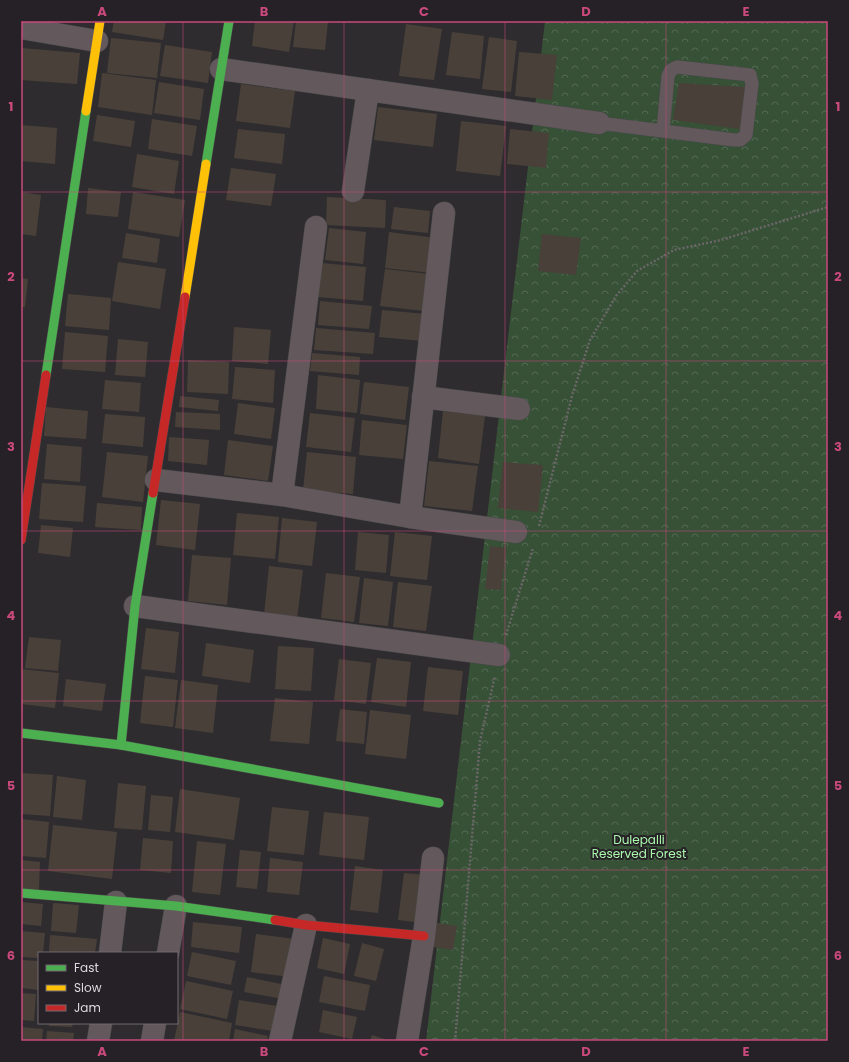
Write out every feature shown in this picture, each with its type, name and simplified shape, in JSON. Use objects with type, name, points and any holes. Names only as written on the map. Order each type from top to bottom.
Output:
[{"type":"street","points":[[121,744],[135,606],[229,21]]},
{"type":"street","points":[[21,28],[98,31],[21,540]]},
{"type":"street","points":[[221,69],[599,123]]},
{"type":"street","points":[[353,191],[368,90]]},
{"type":"street","points":[[410,517],[444,213]]},
{"type":"street","points":[[282,495],[316,227]]},
{"type":"street","points":[[423,397],[519,409]]},
{"type":"street","points":[[156,480],[282,495],[525,538]]},
{"type":"street","points":[[135,606],[499,655]]},
{"type":"street","points":[[21,733],[121,744],[439,802]]},
{"type":"street","points":[[407,1041],[424,936],[433,858]]},
{"type":"street","points":[[21,893],[176,906],[306,925],[424,936]]},
{"type":"street","points":[[110,952],[116,902]]},
{"type":"street","points":[[168,952],[176,906]]},
{"type":"street","points":[[280,1041],[306,925]]},
{"type":"street","points":[[98,1041],[101,1024]]},
{"type":"street","points":[[152,1041],[155,1024]]},
{"type":"lane","points":[[599,123],[663,131],[740,140],[746,135],[752,84],[750,75],[677,67],[670,70],[668,76],[663,131]]},
{"type":"path","points":[[538,528],[572,396],[590,340],[616,296],[637,271],[674,250],[721,240],[828,207]]},
{"type":"path","points":[[455,1041],[480,741],[525,538]]},
{"type":"green space","name":"Dulepalli Reserved Forest","points":[[545,21],[828,21],[828,1041],[426,1041]]},
{"type":"building","points":[[114,21],[166,21],[163,40],[112,32]]},
{"type":"building","points":[[255,21],[294,21],[289,52],[252,46]]},
{"type":"building","points":[[296,21],[328,21],[325,50],[293,47]]},
{"type":"building","points":[[406,24],[442,29],[434,80],[399,76]]},
{"type":"building","points":[[452,32],[484,36],[480,79],[446,75]]},
{"type":"building","points":[[489,37],[517,41],[511,92],[482,89]]},
{"type":"building","points":[[111,38],[161,43],[157,78],[107,73]]},
{"type":"building","points":[[165,45],[212,52],[208,83],[160,76]]},
{"type":"building","points":[[22,48],[80,53],[77,84],[21,80]]},
{"type":"building","points":[[519,52],[557,55],[552,100],[515,96]]},
{"type":"building","points":[[102,73],[156,80],[152,115],[98,107]]},
{"type":"building","points":[[159,82],[204,89],[200,120],[154,113]]},
{"type":"building","points":[[679,83],[745,87],[740,129],[673,120]]},
{"type":"building","points":[[241,84],[295,91],[290,128],[236,121]]},
{"type":"building","points":[[378,107],[437,114],[433,147],[374,140]]},
{"type":"building","points":[[97,115],[135,121],[131,147],[93,141]]},
{"type":"building","points":[[152,119],[197,126],[192,156],[148,149]]},
{"type":"building","points":[[461,121],[506,126],[500,176],[456,171]]},
{"type":"building","points":[[21,125],[57,128],[55,164],[21,161]]},
{"type":"building","points":[[238,129],[285,134],[282,164],[234,158]]},
{"type":"building","points":[[510,129],[549,133],[546,168],[507,164]]},
{"type":"building","points":[[137,154],[179,161],[174,194],[132,187]]},
{"type":"building","points":[[231,168],[276,174],[271,206],[226,200]]},
{"type":"building","points":[[88,188],[121,192],[118,217],[86,214]]},
{"type":"building","points":[[21,192],[41,195],[36,236],[21,234]]},
{"type":"building","points":[[133,192],[185,200],[179,237],[128,229]]},
{"type":"building","points":[[327,197],[386,200],[385,228],[326,225]]},
{"type":"building","points":[[394,207],[430,211],[428,233],[391,229]]},
{"type":"building","points":[[329,228],[366,232],[363,264],[325,260]]},
{"type":"building","points":[[389,232],[436,238],[432,273],[385,268]]},
{"type":"building","points":[[126,233],[160,239],[157,263],[122,258]]},
{"type":"building","points":[[542,234],[581,238],[576,275],[538,271]]},
{"type":"building","points":[[118,262],[166,269],[160,309],[112,301]]},
{"type":"building","points":[[321,263],[366,267],[363,301],[318,297]]},
{"type":"building","points":[[385,269],[429,274],[424,311],[380,306]]},
{"type":"building","points":[[21,278],[28,279],[25,307],[21,307]]},
{"type":"building","points":[[68,294],[111,298],[109,330],[65,326]]},
{"type":"building","points":[[320,301],[372,306],[369,329],[318,325]]},
{"type":"building","points":[[382,310],[426,314],[423,341],[379,337]]},
{"type":"building","points":[[234,327],[271,330],[268,364],[232,361]]},
{"type":"building","points":[[316,328],[375,333],[373,354],[314,350]]},
{"type":"building","points":[[65,332],[108,336],[105,372],[62,369]]},
{"type":"building","points":[[118,339],[148,342],[145,377],[115,375]]},
{"type":"building","points":[[312,353],[360,357],[359,375],[310,371]]},
{"type":"building","points":[[188,360],[229,362],[228,394],[187,392]]},
{"type":"building","points":[[235,367],[275,370],[273,403],[232,399]]},
{"type":"building","points":[[318,375],[360,380],[357,413],[316,409]]},
{"type":"building","points":[[105,380],[141,383],[139,412],[102,409]]},
{"type":"building","points":[[364,382],[409,387],[405,420],[360,414]]},
{"type":"building","points":[[180,396],[219,400],[218,411],[179,407]]},
{"type":"building","points":[[238,403],[275,408],[271,439],[234,434]]},
{"type":"building","points":[[46,407],[88,411],[86,439],[44,436]]},
{"type":"building","points":[[443,411],[485,416],[479,464],[438,458]]},
{"type":"building","points":[[176,412],[220,414],[220,430],[175,427]]},
{"type":"building","points":[[310,413],[355,418],[351,452],[306,447]]},
{"type":"building","points":[[105,414],[145,417],[143,447],[102,443]]},
{"type":"building","points":[[362,420],[407,425],[403,459],[359,455]]},
{"type":"building","points":[[169,437],[209,440],[207,465],[168,461]]},
{"type":"building","points":[[228,440],[273,446],[268,481],[224,475]]},
{"type":"building","points":[[47,444],[82,447],[80,482],[44,479]]},
{"type":"building","points":[[107,452],[148,456],[143,502],[102,497]]},
{"type":"building","points":[[307,452],[356,457],[353,494],[303,490]]},
{"type":"building","points":[[429,461],[478,466],[472,511],[424,506]]},
{"type":"building","points":[[503,462],[543,465],[538,512],[498,508]]},
{"type":"building","points":[[42,483],[86,486],[83,522],[39,519]]},
{"type":"building","points":[[161,500],[200,504],[195,550],[156,545]]},
{"type":"building","points":[[97,503],[142,507],[141,530],[95,527]]},
{"type":"building","points":[[237,513],[279,517],[275,559],[233,555]]},
{"type":"building","points":[[282,518],[317,522],[312,566],[278,562]]},
{"type":"building","points":[[41,525],[73,528],[70,557],[38,553]]},
{"type":"building","points":[[358,532],[389,535],[386,573],[355,570]]},
{"type":"building","points":[[395,532],[432,536],[427,580],[390,576]]},
{"type":"building","points":[[490,546],[506,548],[501,590],[485,589]]},
{"type":"building","points":[[192,555],[231,558],[227,605],[188,601]]},
{"type":"building","points":[[269,566],[303,570],[297,619],[264,615]]},
{"type":"building","points":[[326,573],[360,577],[354,622],[321,618]]},
{"type":"building","points":[[364,578],[393,582],[388,626],[359,623]]},
{"type":"building","points":[[398,582],[432,586],[426,631],[393,627]]},
{"type":"building","points":[[146,628],[179,632],[175,673],[141,669]]},
{"type":"building","points":[[29,637],[61,640],[58,671],[25,668]]},
{"type":"building","points":[[206,643],[254,650],[250,683],[202,676]]},
{"type":"building","points":[[278,646],[314,648],[311,691],[275,689]]},
{"type":"building","points":[[377,658],[411,662],[406,707],[371,702]]},
{"type":"building","points":[[339,659],[371,663],[366,704],[334,700]]},
{"type":"building","points":[[428,667],[463,671],[458,715],[423,711]]},
{"type":"building","points":[[21,669],[59,673],[55,708],[21,704]]},
{"type":"building","points":[[145,676],[178,680],[173,727],[140,723]]},
{"type":"building","points":[[66,679],[106,684],[102,711],[63,706]]},
{"type":"building","points":[[181,680],[218,685],[213,733],[175,728]]},
{"type":"building","points":[[275,698],[313,702],[309,744],[270,741]]},
{"type":"building","points":[[340,709],[367,712],[364,744],[336,741]]},
{"type":"building","points":[[370,710],[411,715],[406,759],[365,754]]},
{"type":"building","points":[[21,773],[53,775],[50,816],[21,814]]},
{"type":"building","points":[[57,776],[86,780],[82,820],[53,817]]},
{"type":"building","points":[[118,783],[146,786],[142,830],[114,828]]},
{"type":"building","points":[[180,789],[240,798],[234,840],[175,832]]},
{"type":"building","points":[[151,795],[173,797],[170,832],[148,830]]},
{"type":"building","points":[[272,807],[309,811],[304,855],[267,851]]},
{"type":"building","points":[[324,812],[369,817],[364,860],[319,855]]},
{"type":"building","points":[[21,819],[49,822],[46,858],[21,856]]},
{"type":"building","points":[[53,825],[117,832],[112,879],[48,871]]},
{"type":"building","points":[[143,838],[173,841],[171,873],[140,870]]},
{"type":"building","points":[[197,841],[226,844],[220,895],[192,892]]},
{"type":"building","points":[[240,850],[261,852],[257,889],[236,887]]},
{"type":"building","points":[[270,858],[303,862],[299,895],[267,892]]},
{"type":"building","points":[[21,860],[40,862],[39,890],[21,889]]},
{"type":"building","points":[[355,866],[383,870],[378,913],[350,910]]},
{"type":"building","points":[[404,873],[428,875],[422,923],[398,920]]},
{"type":"building","points":[[21,902],[43,904],[41,926],[21,924]]},
{"type":"building","points":[[53,903],[79,905],[76,933],[51,931]]},
{"type":"building","points":[[193,922],[242,927],[239,953],[191,947]]},
{"type":"building","points":[[431,922],[457,926],[453,950],[427,946]]},
{"type":"building","points":[[21,931],[45,933],[43,952],[38,952],[38,958],[21,957]]},
{"type":"building","points":[[256,934],[295,939],[290,977],[251,972]]},
{"type":"building","points":[[50,935],[97,939],[95,952],[49,952]]},
{"type":"building","points":[[323,938],[350,944],[344,974],[317,968]]},
{"type":"building","points":[[362,943],[384,949],[376,981],[354,976]]},
{"type":"building","points":[[192,952],[236,961],[231,985],[187,976]]},
{"type":"building","points":[[21,960],[38,961],[38,990],[21,988]]},
{"type":"building","points":[[324,976],[370,985],[365,1011],[319,1002]]},
{"type":"building","points":[[247,977],[286,985],[283,999],[244,992]]},
{"type":"building","points":[[186,981],[233,991],[227,1019],[180,1009]]},
{"type":"building","points":[[21,993],[36,994],[34,1021],[21,1020]]},
{"type":"building","points":[[239,1000],[277,1006],[273,1031],[235,1025]]},
{"type":"building","points":[[323,1010],[357,1017],[352,1039],[319,1032]]},
{"type":"building","points":[[180,1012],[232,1023],[229,1041],[174,1041]]},
{"type":"building","points":[[49,1024],[73,1024],[72,1027],[49,1026]]},
{"type":"building","points":[[21,1027],[43,1029],[42,1041],[21,1041]]},
{"type":"building","points":[[235,1029],[268,1036],[267,1041],[233,1041]]},
{"type":"building","points":[[47,1031],[74,1033],[73,1041],[46,1041]]},
{"type":"building","points":[[372,1035],[390,1041],[370,1041]]},
{"type":"traffic: fast","points":[[206,164],[229,21]]},
{"type":"traffic: fast","points":[[46,375],[86,111]]},
{"type":"traffic: fast","points":[[121,745],[135,606],[153,493]]},
{"type":"traffic: fast","points":[[21,733],[121,745],[439,803]]},
{"type":"traffic: fast","points":[[21,893],[176,906],[275,920]]},
{"type":"traffic: slow","points":[[86,111],[100,21]]},
{"type":"traffic: slow","points":[[185,297],[206,164]]},
{"type":"traffic: jam","points":[[153,493],[185,297]]},
{"type":"traffic: jam","points":[[21,540],[46,375]]},
{"type":"traffic: jam","points":[[275,920],[306,925],[424,936]]}]
